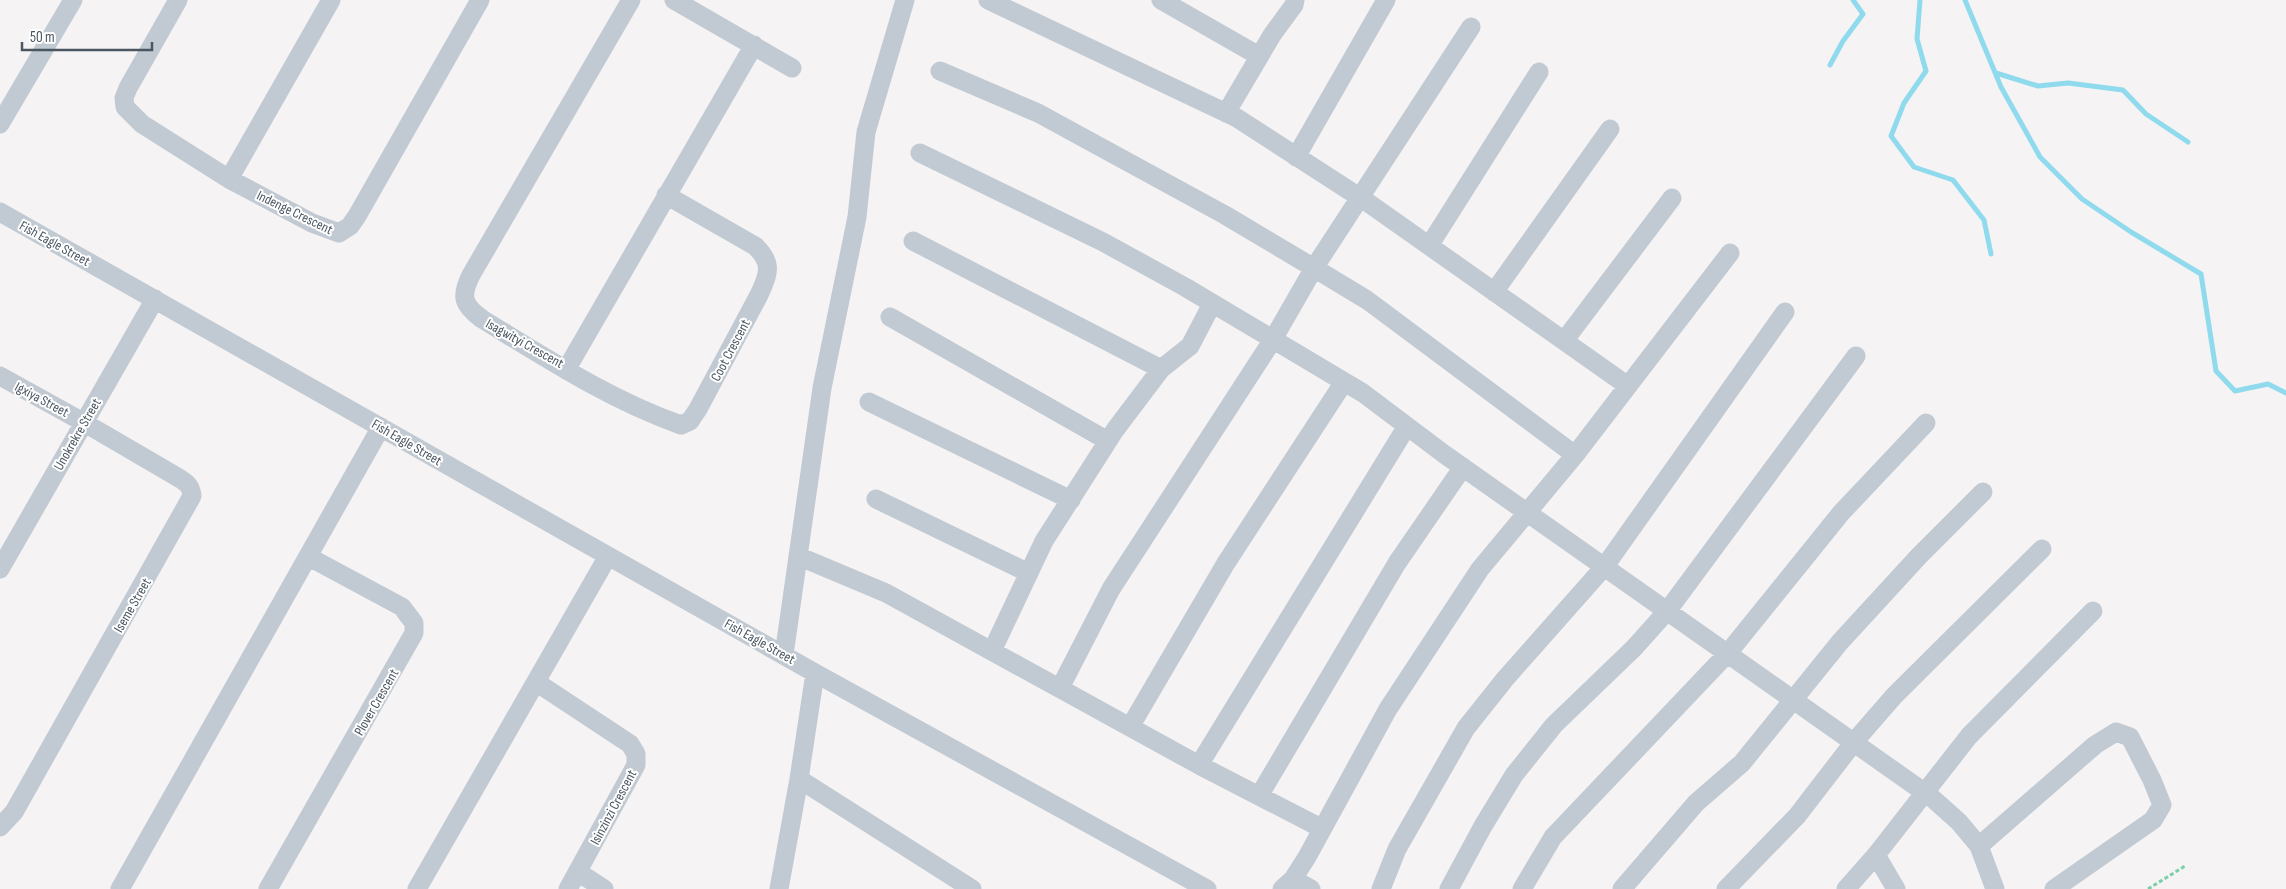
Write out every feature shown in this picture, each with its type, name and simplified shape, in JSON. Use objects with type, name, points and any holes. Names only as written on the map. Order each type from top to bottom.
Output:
[{"type":"street","points":[[0,124],[73,0]]},
{"type":"street","name":"Indenge Crescent","points":[[178,0],[128,88],[124,98],[125,107],[142,124],[229,179],[329,231],[339,234],[350,226],[480,0]]},
{"type":"street","points":[[229,179],[331,0]]},
{"type":"street","name":"Isagwityi Crescent","points":[[631,0],[464,288],[464,297],[470,310],[566,370],[754,45]]},
{"type":"street","points":[[674,0],[792,68]]},
{"type":"street","points":[[784,654],[822,388],[857,217],[866,132],[905,0]]},
{"type":"street","points":[[988,0],[1226,113],[1359,197],[1628,386]]},
{"type":"street","points":[[1161,0],[1259,56]]},
{"type":"street","points":[[1226,113],[1272,35],[1294,6],[1295,0]]},
{"type":"street","points":[[1296,156],[1386,0]]},
{"type":"street","points":[[1060,688],[1111,589],[1272,340],[1314,268],[1359,197],[1471,27]]},
{"type":"street","points":[[940,71],[1038,112],[1225,215],[1367,300],[1575,455]]},
{"type":"street","points":[[1429,246],[1539,72]]},
{"type":"street","points":[[1494,292],[1610,129]]},
{"type":"street","points":[[920,153],[1103,242],[1363,393],[1463,467],[1924,792],[1959,822],[1979,846],[1996,889]]},
{"type":"street","name":"Coot Crescent","points":[[566,370],[644,410],[681,425],[690,421],[698,408],[759,295],[767,278],[768,264],[764,255],[754,246],[666,195]]},
{"type":"street","points":[[1564,341],[1672,198]]},
{"type":"street","name":"Fish Eagle Street","points":[[0,212],[1197,887]]},
{"type":"street","points":[[913,241],[1161,369]]},
{"type":"street","points":[[1311,889],[1287,884],[1322,828],[1388,709],[1429,643],[1480,569],[1575,455],[1730,253]]},
{"type":"street","name":"Unokrekre Street","points":[[0,569],[155,299]]},
{"type":"street","points":[[992,651],[1044,541],[1108,441],[1161,369],[1190,346],[1212,304]]},
{"type":"street","points":[[1381,889],[1397,848],[1466,728],[1505,679],[1604,566],[1785,312]]},
{"type":"street","points":[[890,317],[1108,441]]},
{"type":"street","points":[[1449,889],[1483,826],[1526,761],[1554,725],[1634,648],[1668,610],[1856,356]]},
{"type":"street","name":"Igxiya Street","points":[[0,376],[84,422]]},
{"type":"street","points":[[1130,727],[1226,562],[1344,382]]},
{"type":"street","points":[[869,402],[1070,500]]},
{"type":"street","name":"Iseme Street","points":[[0,827],[4,825],[14,812],[192,496],[191,488],[187,483],[84,422]]},
{"type":"street","points":[[1522,889],[1552,837],[1728,653],[1842,513],[1926,423]]},
{"type":"street","points":[[1199,765],[1407,426]]},
{"type":"street","points":[[120,889],[381,427]]},
{"type":"street","points":[[1259,796],[1397,563],[1463,467]]},
{"type":"street","points":[[1622,889],[1696,803],[1742,763],[1840,642],[1918,556],[1983,492]]},
{"type":"street","points":[[876,498],[1029,573]]},
{"type":"street","points":[[1726,889],[1797,816],[1854,742],[1929,661],[2042,549]]},
{"type":"street","points":[[417,889],[608,556]]},
{"type":"street","points":[[798,556],[886,593],[1199,765],[1322,828]]},
{"type":"street","name":"Plover Crescent","points":[[268,889],[414,633],[414,622],[402,607],[309,557]]},
{"type":"street","points":[[1846,889],[1876,855],[1970,736],[2094,611]]},
{"type":"street","points":[[779,889],[799,779],[815,673]]},
{"type":"street","name":"Isinzinzi Crescent","points":[[536,682],[630,744],[636,754],[636,765],[568,889]]},
{"type":"street","points":[[1979,846],[2095,745],[2116,732],[2130,737],[2152,780],[2162,805],[2153,820],[2054,889]]},
{"type":"street","points":[[799,779],[972,889]]},
{"type":"street","points":[[1876,855],[1896,889]]},
{"type":"street","points":[[578,872],[604,889]]},
{"type":"path","points":[[2148,889],[2185,866]]},
{"type":"waterway","points":[[1830,65],[1843,41],[1863,14],[1853,0]]},
{"type":"waterway","points":[[1920,0],[1917,39],[1926,71],[1904,103],[1891,136],[1914,167],[1953,180],[1984,220],[1991,254]]},
{"type":"waterway","points":[[1965,0],[2001,87],[2040,157],[2082,199],[2131,232],[2201,274],[2216,371],[2235,391],[2268,384],[2286,393]]},
{"type":"waterway","points":[[1996,73],[2038,86],[2068,83],[2123,90],[2146,114],[2188,142]]}]
